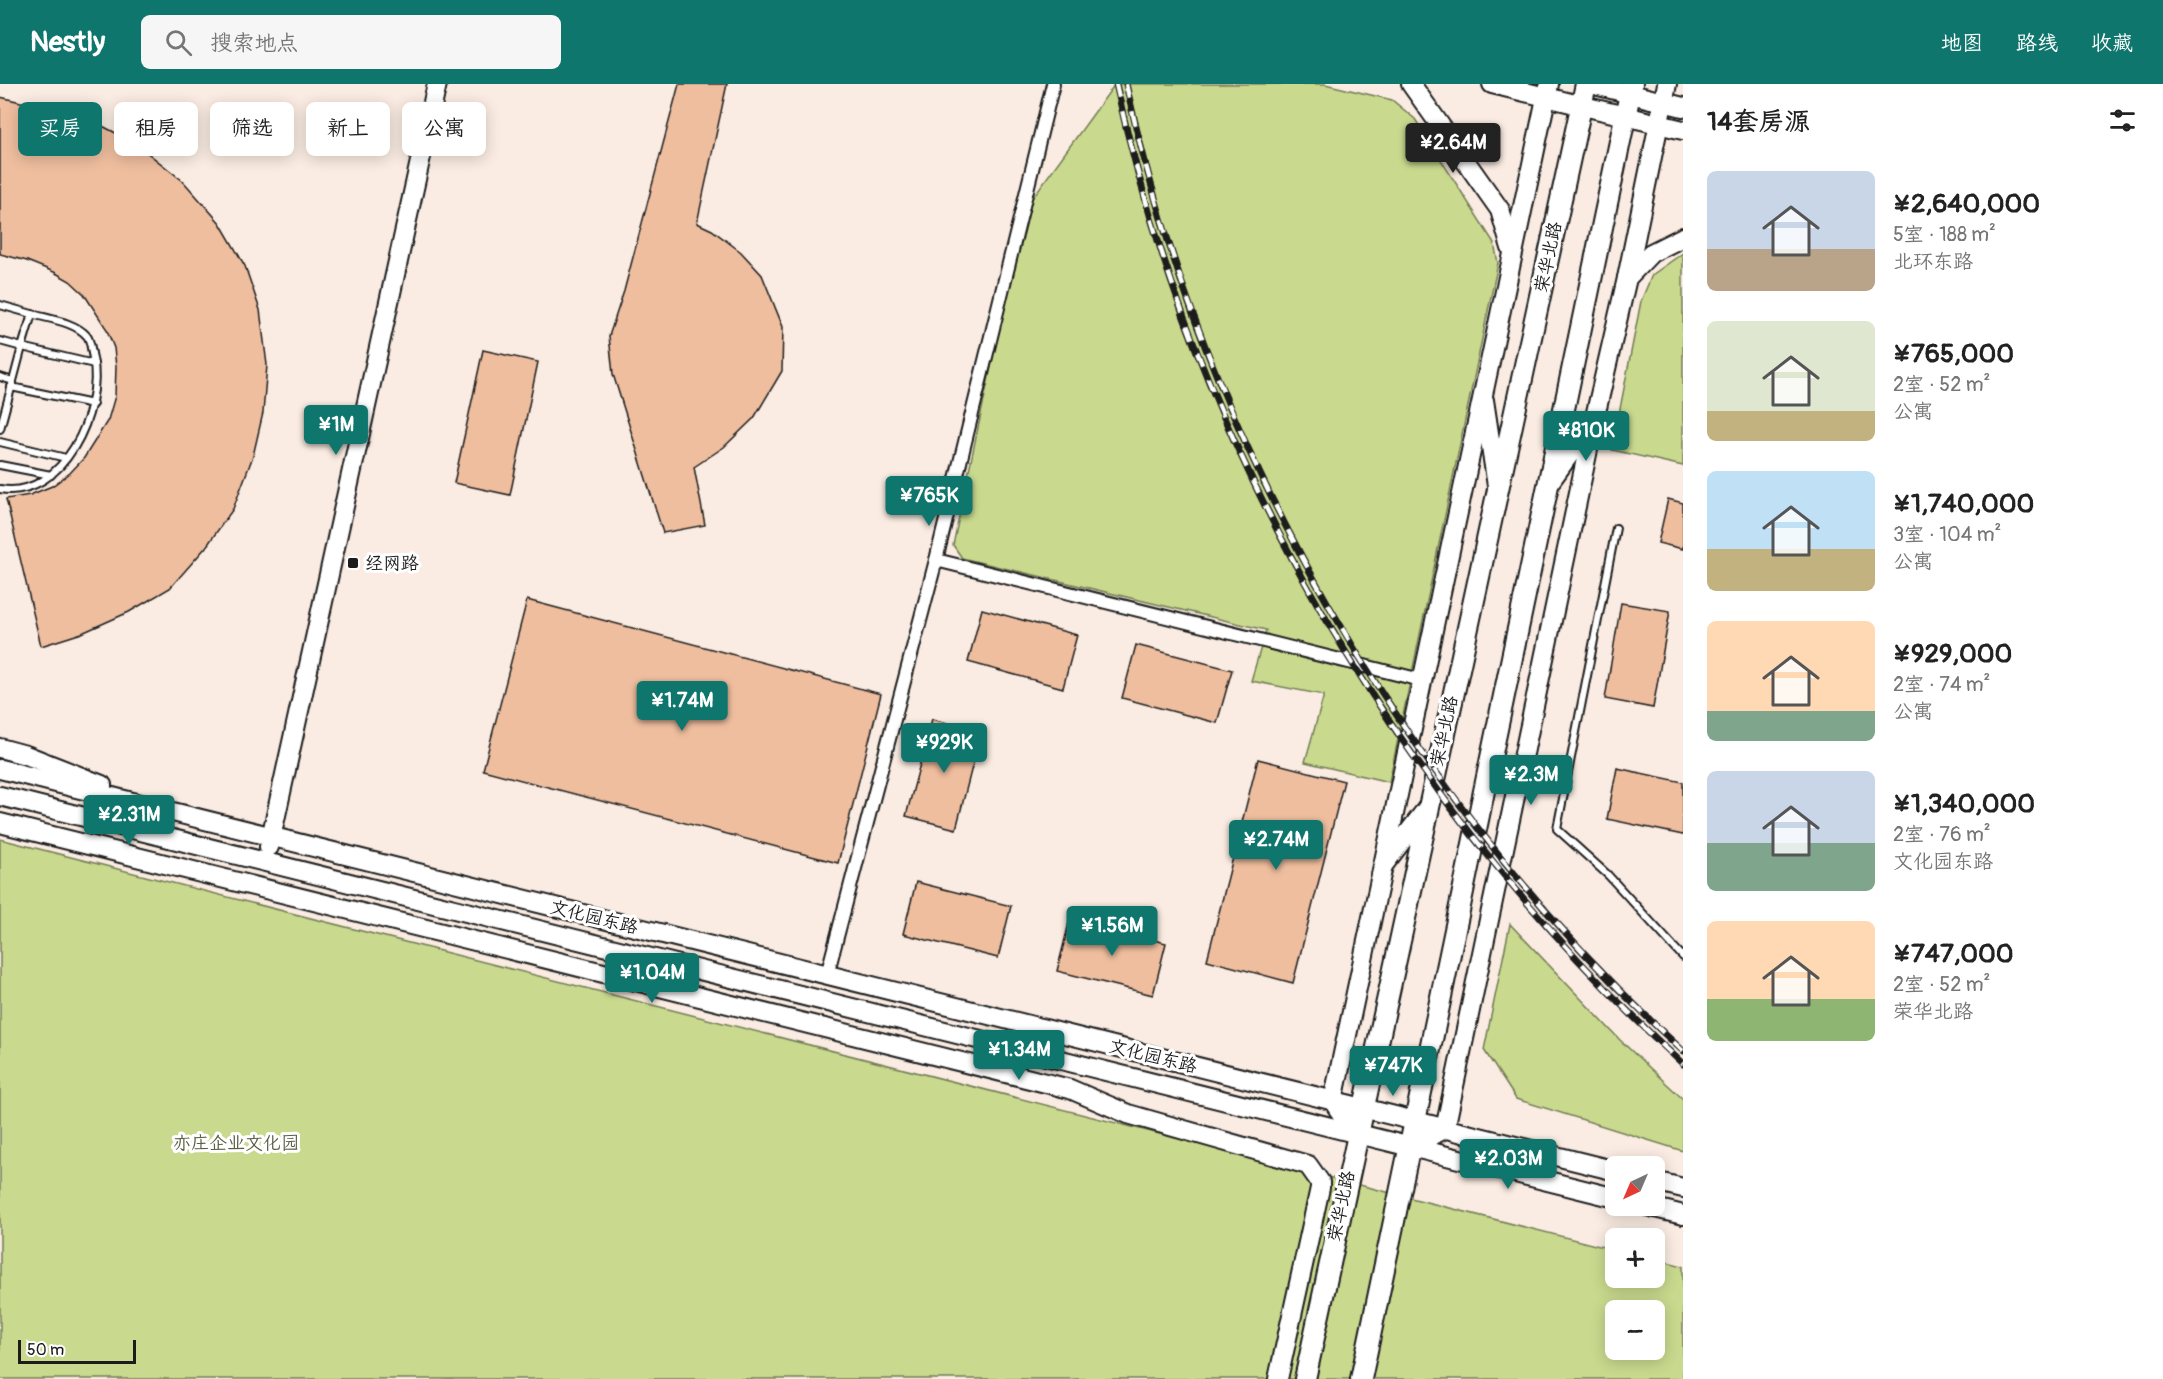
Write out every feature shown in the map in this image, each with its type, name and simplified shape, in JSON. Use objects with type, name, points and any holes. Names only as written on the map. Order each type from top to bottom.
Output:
[{"type":"main road","name":"荣华北路","points":[[1305,1379],[1586,84]]},
{"type":"main road","points":[[1361,1379],[1631,89]]},
{"type":"street","points":[[267,861],[437,84]]},
{"type":"street","points":[[827,975],[936,560],[1053,84]]},
{"type":"street","points":[[1411,84],[1500,210],[1512,250]]},
{"type":"street","points":[[1492,84],[1547,91],[1581,107],[1683,130]]},
{"type":"street","points":[[1591,84],[1665,93],[1683,107]]},
{"type":"street","points":[[1356,1136],[1333,1101],[1547,91]]},
{"type":"street","points":[[1409,1148],[1445,1129],[1665,93]]},
{"type":"street","points":[[1627,278],[1651,253],[1683,237]]},
{"type":"street","points":[[1482,390],[1498,487]]},
{"type":"street","points":[[1549,483],[1594,421]]},
{"type":"street","points":[[936,560],[1421,680]]},
{"type":"street","points":[[0,748],[26,755],[168,811]]},
{"type":"street","name":"文化园东路","points":[[0,769],[1605,1168]]},
{"type":"street","name":"文化园东路","points":[[0,796],[267,861],[1356,1136],[1605,1195]]},
{"type":"street","points":[[1382,868],[1428,807]]},
{"type":"street","points":[[0,823],[1070,1089]]},
{"type":"street","points":[[985,1042],[1070,1089],[1128,1114],[1308,1165],[1320,1182],[1320,1188],[1278,1379]]},
{"type":"street","points":[[1665,1184],[1683,1188]]},
{"type":"street","points":[[1665,1210],[1683,1215]]},
{"type":"lane","points":[[0,305],[78,328],[88,338],[94,364],[93,404],[78,439],[66,458],[51,475],[28,488],[0,489]]},
{"type":"lane","points":[[0,429],[32,314]]},
{"type":"lane","points":[[0,341],[94,364]]},
{"type":"lane","points":[[0,377],[12,384],[93,404]]},
{"type":"lane","points":[[0,442],[66,458]]},
{"type":"lane","points":[[0,465],[51,475]]},
{"type":"lane","points":[[1616,528],[1557,829],[1608,875],[1683,957]]},
{"type":"green space","points":[[1115,84],[1325,84],[1392,100],[1415,119],[1494,243],[1498,263],[1389,782],[1305,762],[1324,695],[1251,681],[1266,630],[962,558],[953,545],[1025,208]]},
{"type":"green space","points":[[1683,253],[1683,466],[1612,450],[1641,301],[1652,275]]},
{"type":"green space","name":"亦庄企业文化园","points":[[0,839],[1605,1247],[1605,1288],[1665,1288],[1665,1262],[1683,1266],[1683,1379],[0,1379]]},
{"type":"green space","points":[[1510,924],[1620,1040],[1683,1099],[1683,1151],[1516,1099],[1484,1050]]},
{"type":"building","points":[[679,84],[727,84],[697,223],[712,230],[741,252],[762,275],[783,327],[782,371],[754,418],[724,447],[694,467],[705,525],[663,533],[613,374],[609,336],[624,291]]},
{"type":"building","points":[[0,97],[21,102],[18,102],[18,156],[102,156],[102,126],[114,132],[114,156],[151,156],[183,181],[220,223],[245,266],[260,310],[267,365],[263,413],[253,456],[233,509],[206,547],[170,588],[129,612],[82,633],[41,646],[6,499],[30,495],[52,486],[70,473],[84,458],[108,420],[115,396],[116,367],[114,348],[106,328],[84,294],[70,281],[54,272],[27,261],[0,254]]},
{"type":"building","points":[[483,350],[538,362],[510,495],[454,483]]},
{"type":"building","points":[[1668,499],[1683,503],[1683,549],[1658,543]]},
{"type":"building","points":[[527,600],[881,694],[838,863],[483,770]]},
{"type":"building","points":[[1621,603],[1670,611],[1653,708],[1605,699]]},
{"type":"building","points":[[982,609],[1077,635],[1063,688],[968,662]]},
{"type":"building","points":[[1136,645],[1232,670],[1217,723],[1122,698]]},
{"type":"building","points":[[932,719],[981,732],[956,829],[906,816]]},
{"type":"building","points":[[1258,759],[1344,781],[1293,983],[1207,960]]},
{"type":"building","points":[[1617,768],[1683,782],[1683,835],[1607,819]]},
{"type":"building","points":[[916,882],[1011,906],[998,958],[903,934]]},
{"type":"building","points":[[1070,919],[1166,943],[1153,995],[1057,971]]},
{"type":"railway","points":[[1116,84],[1152,223],[1200,358],[1257,490],[1325,617],[1402,739],[1487,854],[1581,963],[1683,1064]]},
{"type":"railway","points":[[1126,84],[1162,220],[1208,354],[1265,484],[1331,610],[1407,731],[1491,845],[1583,952],[1683,1051]]},
{"type":"place","name":"经网路","points":[[353,563]]}]
